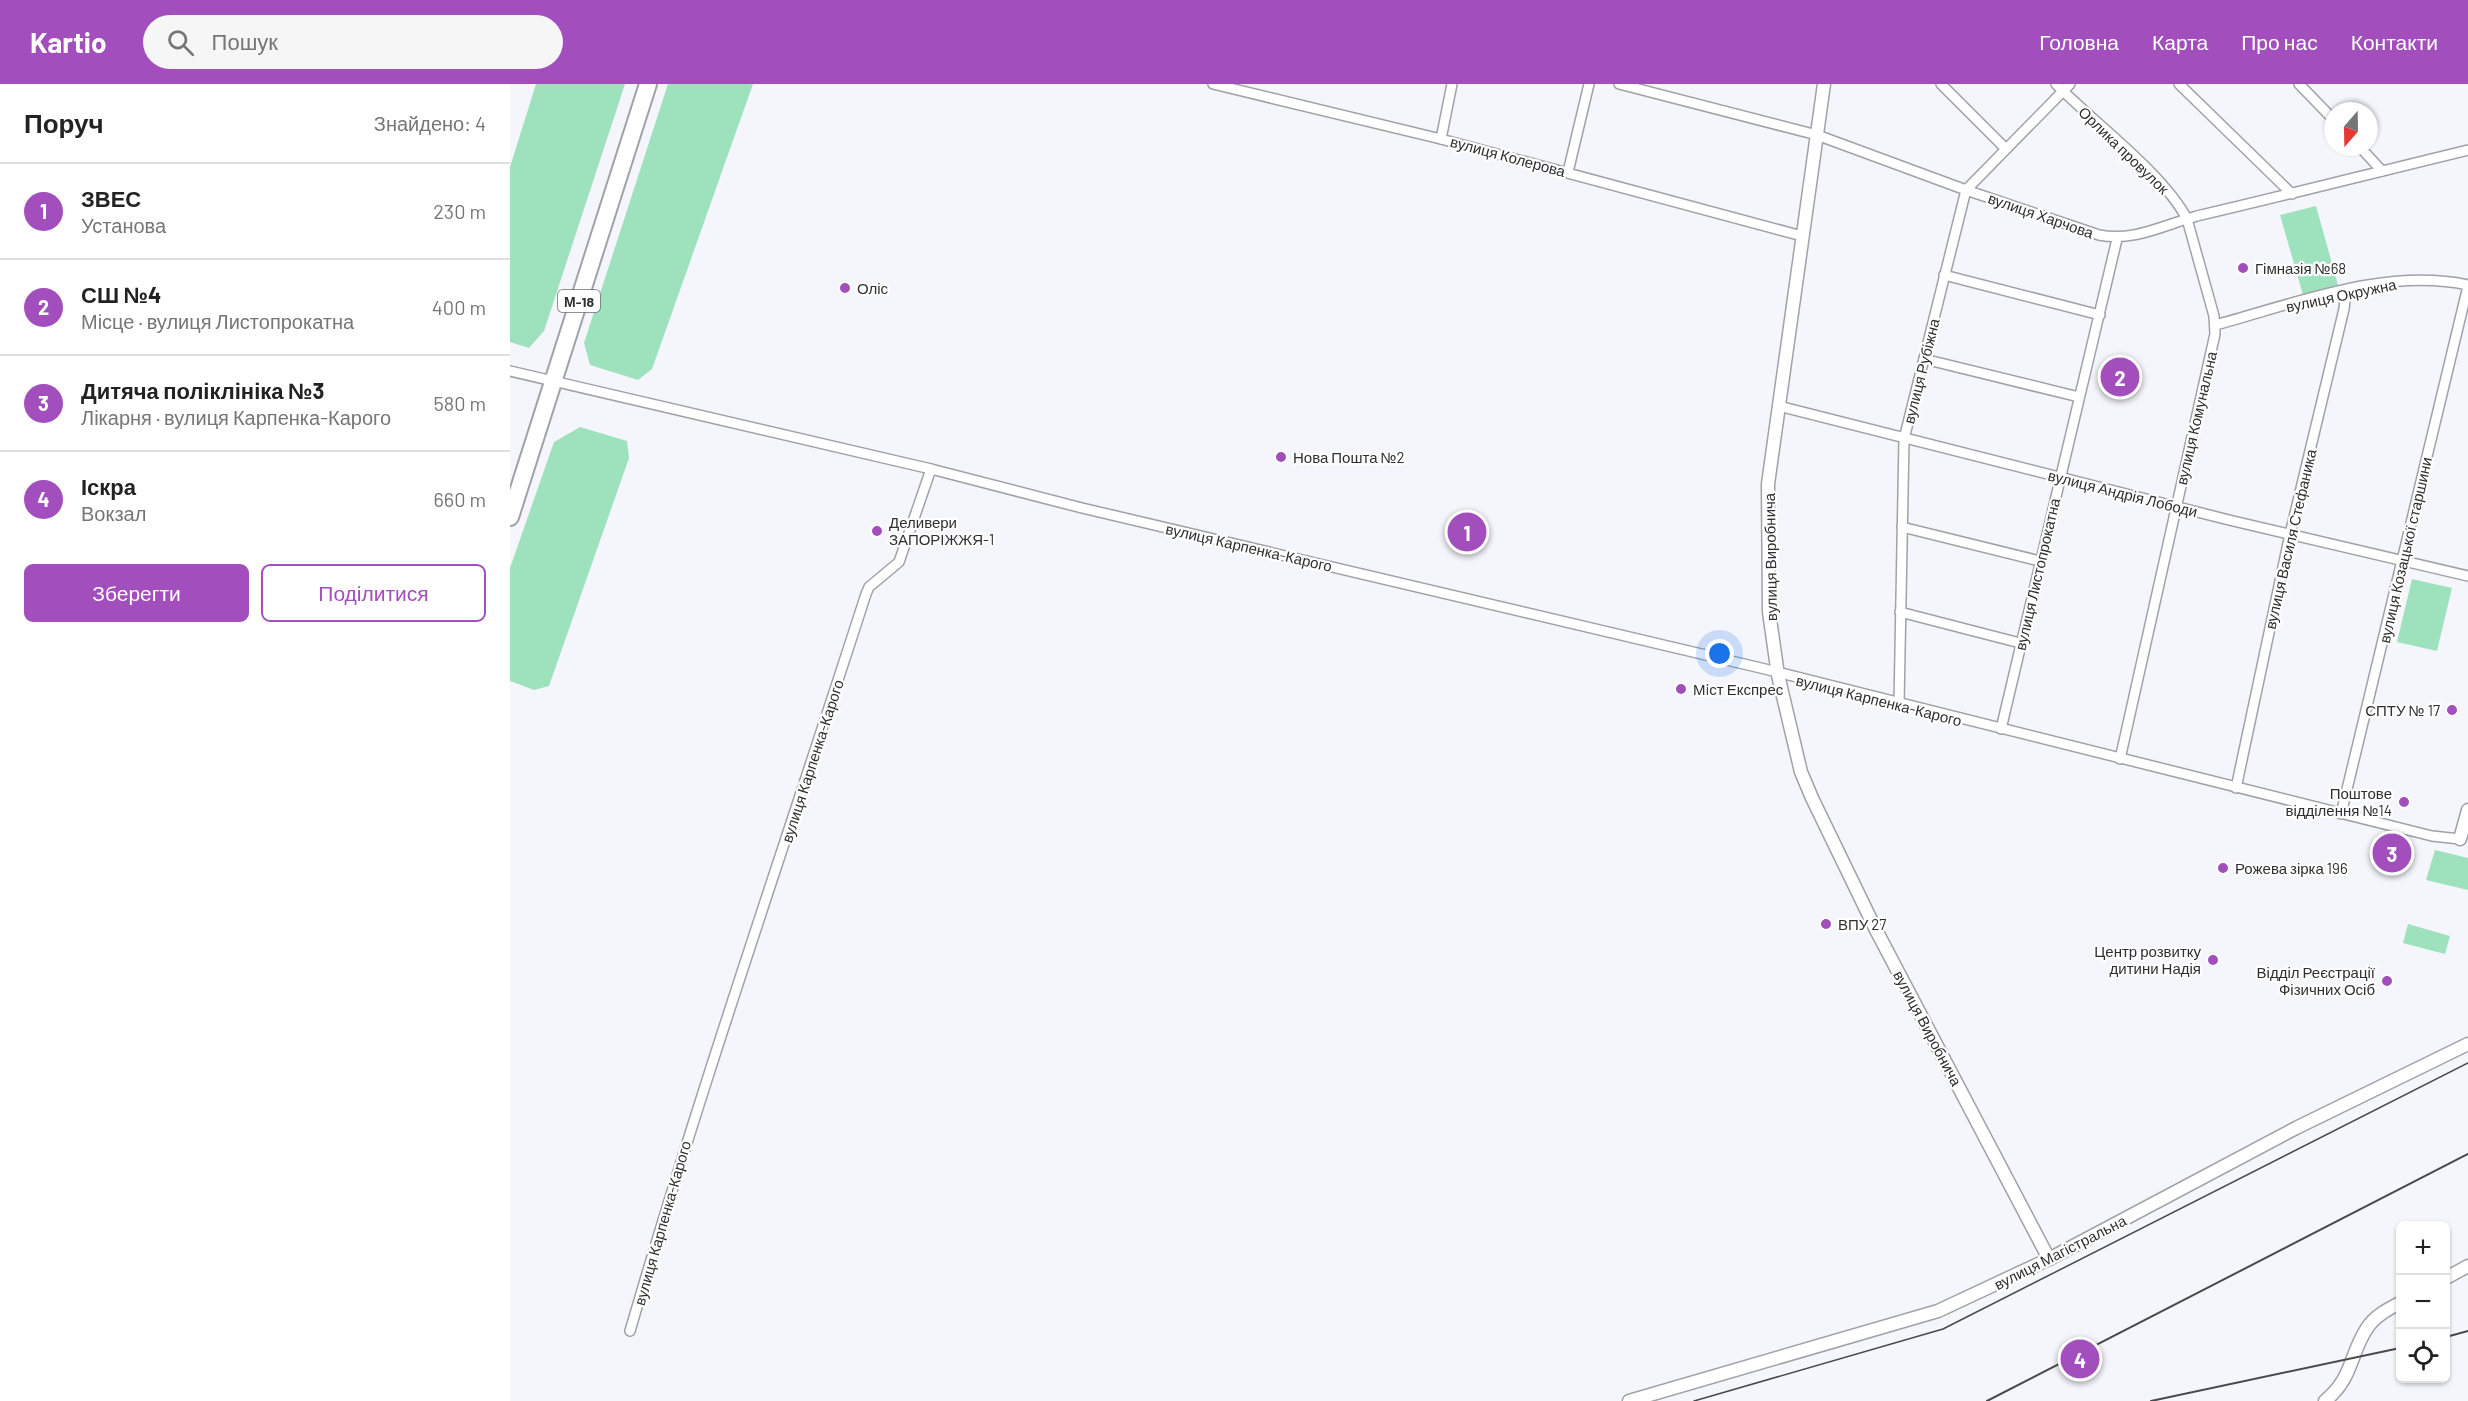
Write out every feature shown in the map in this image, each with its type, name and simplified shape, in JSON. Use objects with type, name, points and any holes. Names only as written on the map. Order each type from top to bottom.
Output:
[{"type":"highway","name":"М-18","points":[[510,517],[648,84]]},
{"type":"street","name":"вулиця Колерова","points":[[1213,84],[1441,139],[1802,236]]},
{"type":"street","points":[[1441,139],[1452,84]]},
{"type":"street","points":[[1568,172],[1588,84]]},
{"type":"street","name":"вулиця Харчова","points":[[1619,84],[1817,135],[1966,190],[2099,235],[2117,238],[2133,237],[2187,219],[2468,150]]},
{"type":"street","name":"вулиця Виробнича","points":[[1824,84],[1768,484],[1769,612],[1778,675],[1801,772],[1825,827],[1875,928],[2049,1259]]},
{"type":"street","points":[[1941,84],[2006,149]]},
{"type":"street","name":"вулиця Рубіжна","points":[[1899,705],[1904,439],[1966,190],[2060,88],[2070,84]]},
{"type":"street","points":[[2179,84],[2292,194]]},
{"type":"street","points":[[2300,84],[2324,109]]},
{"type":"street","name":"Орлика провулок","points":[[2060,88],[2149,173],[2176,202],[2187,219]]},
{"type":"street","points":[[2368,156],[2382,171]]},
{"type":"street","name":"вулиця Комунальна","points":[[2120,759],[2215,325],[2187,219]]},
{"type":"street","name":"вулиця Листопрокатна","points":[[2001,729],[2117,238]]},
{"type":"street","points":[[1944,275],[2100,315]]},
{"type":"street","name":"вулиця Окружна","points":[[2215,325],[2388,282],[2432,279],[2468,286]]},
{"type":"street","name":"вулиця Козацької старшини","points":[[2342,814],[2468,286]]},
{"type":"street","name":"вулиця Василя Стефаника","points":[[2236,788],[2290,534],[2344,309],[2346,291]]},
{"type":"street","points":[[1924,359],[2079,397]]},
{"type":"street","points":[[510,371],[932,469]]},
{"type":"street","name":"вулиця Андрія Лободи","points":[[1779,406],[2060,478],[2468,576]]},
{"type":"street","name":"вулиця Карпенка-Карого","points":[[630,1331],[683,1151],[738,992],[866,594],[869,587],[899,562],[932,469],[1082,508],[1683,649],[1778,675],[2432,836],[2465,840]]},
{"type":"street","points":[[1902,527],[2040,561]]},
{"type":"street","points":[[1900,612],[2020,643]]},
{"type":"street","points":[[2465,840],[2468,810]]},
{"type":"street","name":"вулиця Магістральна","points":[[1629,1401],[1938,1311],[2049,1259],[2296,1128],[2468,1044]]},
{"type":"street","points":[[2450,1275],[2468,1266]]},
{"type":"street","points":[[2325,1401],[2337,1391],[2350,1372],[2353,1357],[2367,1329],[2382,1313],[2396,1304]]},
{"type":"green space","points":[[536,84],[625,84],[544,331],[529,348],[510,342],[510,167]]},
{"type":"green space","points":[[668,84],[753,84],[652,369],[638,380],[590,365],[584,343]]},
{"type":"green space","points":[[2316,206],[2338,285],[2303,295],[2280,215]]},
{"type":"green space","points":[[580,427],[627,441],[629,458],[549,686],[534,690],[510,681],[510,568],[554,442]]},
{"type":"green space","points":[[2412,579],[2452,588],[2437,651],[2397,642]]},
{"type":"green space","points":[[2435,850],[2468,858],[2468,890],[2426,880]]},
{"type":"green space","points":[[2408,924],[2450,936],[2445,954],[2403,943]]},
{"type":"tram line","points":[[1694,1401],[1943,1329],[2468,1063]]},
{"type":"railway","points":[[1987,1401],[2468,1154]]},
{"type":"railway","points":[[2450,1336],[2468,1331]]},
{"type":"railway","points":[[2151,1401],[2396,1349]]},
{"type":"place","name":"Гімназія №68","points":[[2243,268]]},
{"type":"place","name":"Оліс","points":[[845,288]]},
{"type":"place","name":"СШ №4","points":[[2120,377]]},
{"type":"place","name":"Нова Пошта №2","points":[[1281,457]]},
{"type":"place","name":"Деливери ЗАПОРІЖЖЯ-1","points":[[877,531]]},
{"type":"place","name":"ЗВЕС","points":[[1467,532]]},
{"type":"place","name":"Мiст Експрес","points":[[1681,689]]},
{"type":"place","name":"СПТУ № 17","points":[[2452,710]]},
{"type":"place","name":"Поштове відділення №14","points":[[2404,802]]},
{"type":"place","name":"Дитяча поліклініка №3","points":[[2392,853]]},
{"type":"place","name":"Рожева зірка 196","points":[[2223,868]]},
{"type":"place","name":"ВПУ 27","points":[[1826,924]]},
{"type":"place","name":"Центр розвитку дитини Надія","points":[[2213,960]]},
{"type":"place","name":"Відділ Реєстрації Фізичних Осіб","points":[[2387,981]]},
{"type":"place","name":"Іскра","points":[[2080,1359]]}]
